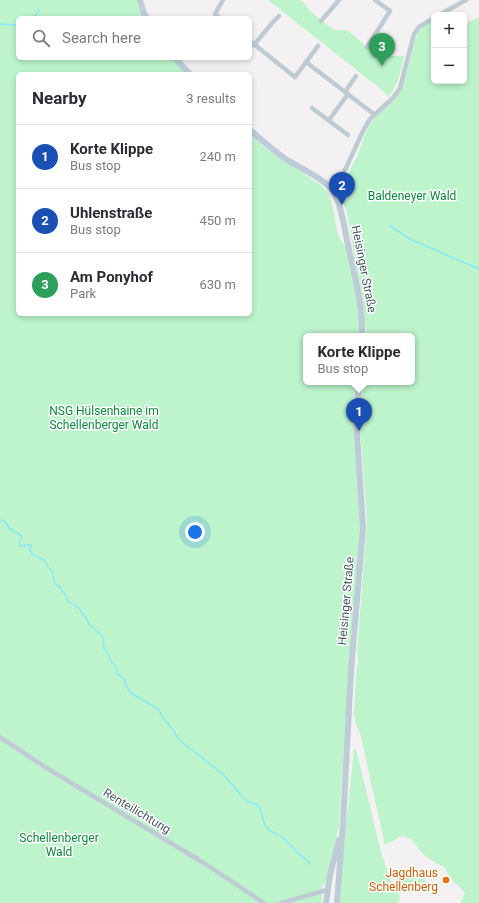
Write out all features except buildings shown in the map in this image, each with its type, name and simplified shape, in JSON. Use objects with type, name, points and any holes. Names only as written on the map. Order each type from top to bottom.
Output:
[{"type":"main road","points":[[140,0],[146,16]]},
{"type":"main road","points":[[177,60],[188,72]]},
{"type":"main road","points":[[252,132],[284,158],[324,183],[332,190]]},
{"type":"main road","name":"Heisinger Straße","points":[[332,190],[343,220],[357,287],[362,321],[362,333]]},
{"type":"main road","name":"Heisinger Straße","points":[[337,903],[351,671],[364,528],[356,418],[358,385]]},
{"type":"main road","name":"Heisinger Straße","points":[[326,903],[327,890],[343,823]]},
{"type":"main road","points":[[327,890],[338,890]]},
{"type":"street","points":[[218,16],[215,14],[223,0]]},
{"type":"street","points":[[321,21],[339,0]]},
{"type":"street","points":[[367,47],[390,11],[375,0]]},
{"type":"street","points":[[444,12],[466,0]]},
{"type":"street","points":[[279,16],[254,45],[294,77],[318,46]]},
{"type":"street","points":[[332,190],[346,168],[366,126],[393,98],[400,88],[414,34],[419,27],[431,20]]},
{"type":"street","points":[[306,62],[375,115]]},
{"type":"street","points":[[329,120],[356,76]]},
{"type":"street","points":[[312,108],[348,136]]},
{"type":"street","name":"Renteilichtung","points":[[0,737],[45,767],[207,865],[264,903]]},
{"type":"street","points":[[281,903],[327,890]]},
{"type":"green space","name":"Schellenberger Wald","points":[[0,0],[139,0],[145,16],[16,16],[16,60],[176,60],[185,72],[16,72],[16,316],[252,316],[252,136],[269,151],[321,185],[326,191],[332,203],[339,237],[347,250],[353,271],[360,315],[360,333],[303,333],[303,385],[355,385],[353,416],[361,532],[351,636],[339,826],[329,875],[326,882],[322,886],[322,903],[0,903]]},
{"type":"green space","points":[[268,0],[299,0],[303,2],[311,12],[334,30],[347,30],[378,56],[404,56],[399,78],[388,97],[382,90]]},
{"type":"green space","name":"Baldeneyer Wald","points":[[479,17],[479,903],[460,903],[465,893],[456,883],[455,884],[443,866],[424,855],[411,839],[402,836],[385,845],[360,733],[355,723],[354,713],[367,521],[359,415],[362,385],[415,385],[415,333],[366,333],[347,213],[340,193],[342,185],[358,155],[370,124],[393,101],[401,90],[413,45],[418,32],[431,22],[431,84],[467,84],[467,23]]},
{"type":"green space","points":[[354,749],[356,749],[381,852],[392,885],[396,892],[399,893],[400,900],[396,903],[340,903],[345,833]]},
{"type":"green space","points":[[418,869],[427,884],[410,894],[401,879]]},
{"type":"waterway","points":[[35,16],[39,10]]},
{"type":"waterway","points":[[0,24],[16,25]]},
{"type":"waterway","points":[[390,226],[412,240],[479,269]]},
{"type":"waterway","points":[[0,520],[4,521],[10,529],[22,536],[19,544],[20,546],[32,546],[29,549],[33,555],[44,560],[52,571],[55,584],[60,587],[67,600],[80,609],[90,625],[103,637],[104,649],[108,653],[111,662],[115,665],[117,673],[125,680],[126,686],[131,693],[158,709],[178,739],[224,775],[247,802],[257,805],[260,808],[267,828],[285,839],[310,864]]},
{"type":"place","name":"Am Ponyhof","points":[[382,66]]},
{"type":"place","name":"Uhlenstraße","points":[[342,205]]},
{"type":"place","name":"Korte Klippe","points":[[359,431]]},
{"type":"place","name":"Jagdhaus Schellenberg","points":[[446,880]]},
{"type":"park label","name":"NSG Hülsenhaine im Schellenberger Wald","points":[[104,418]]}]
